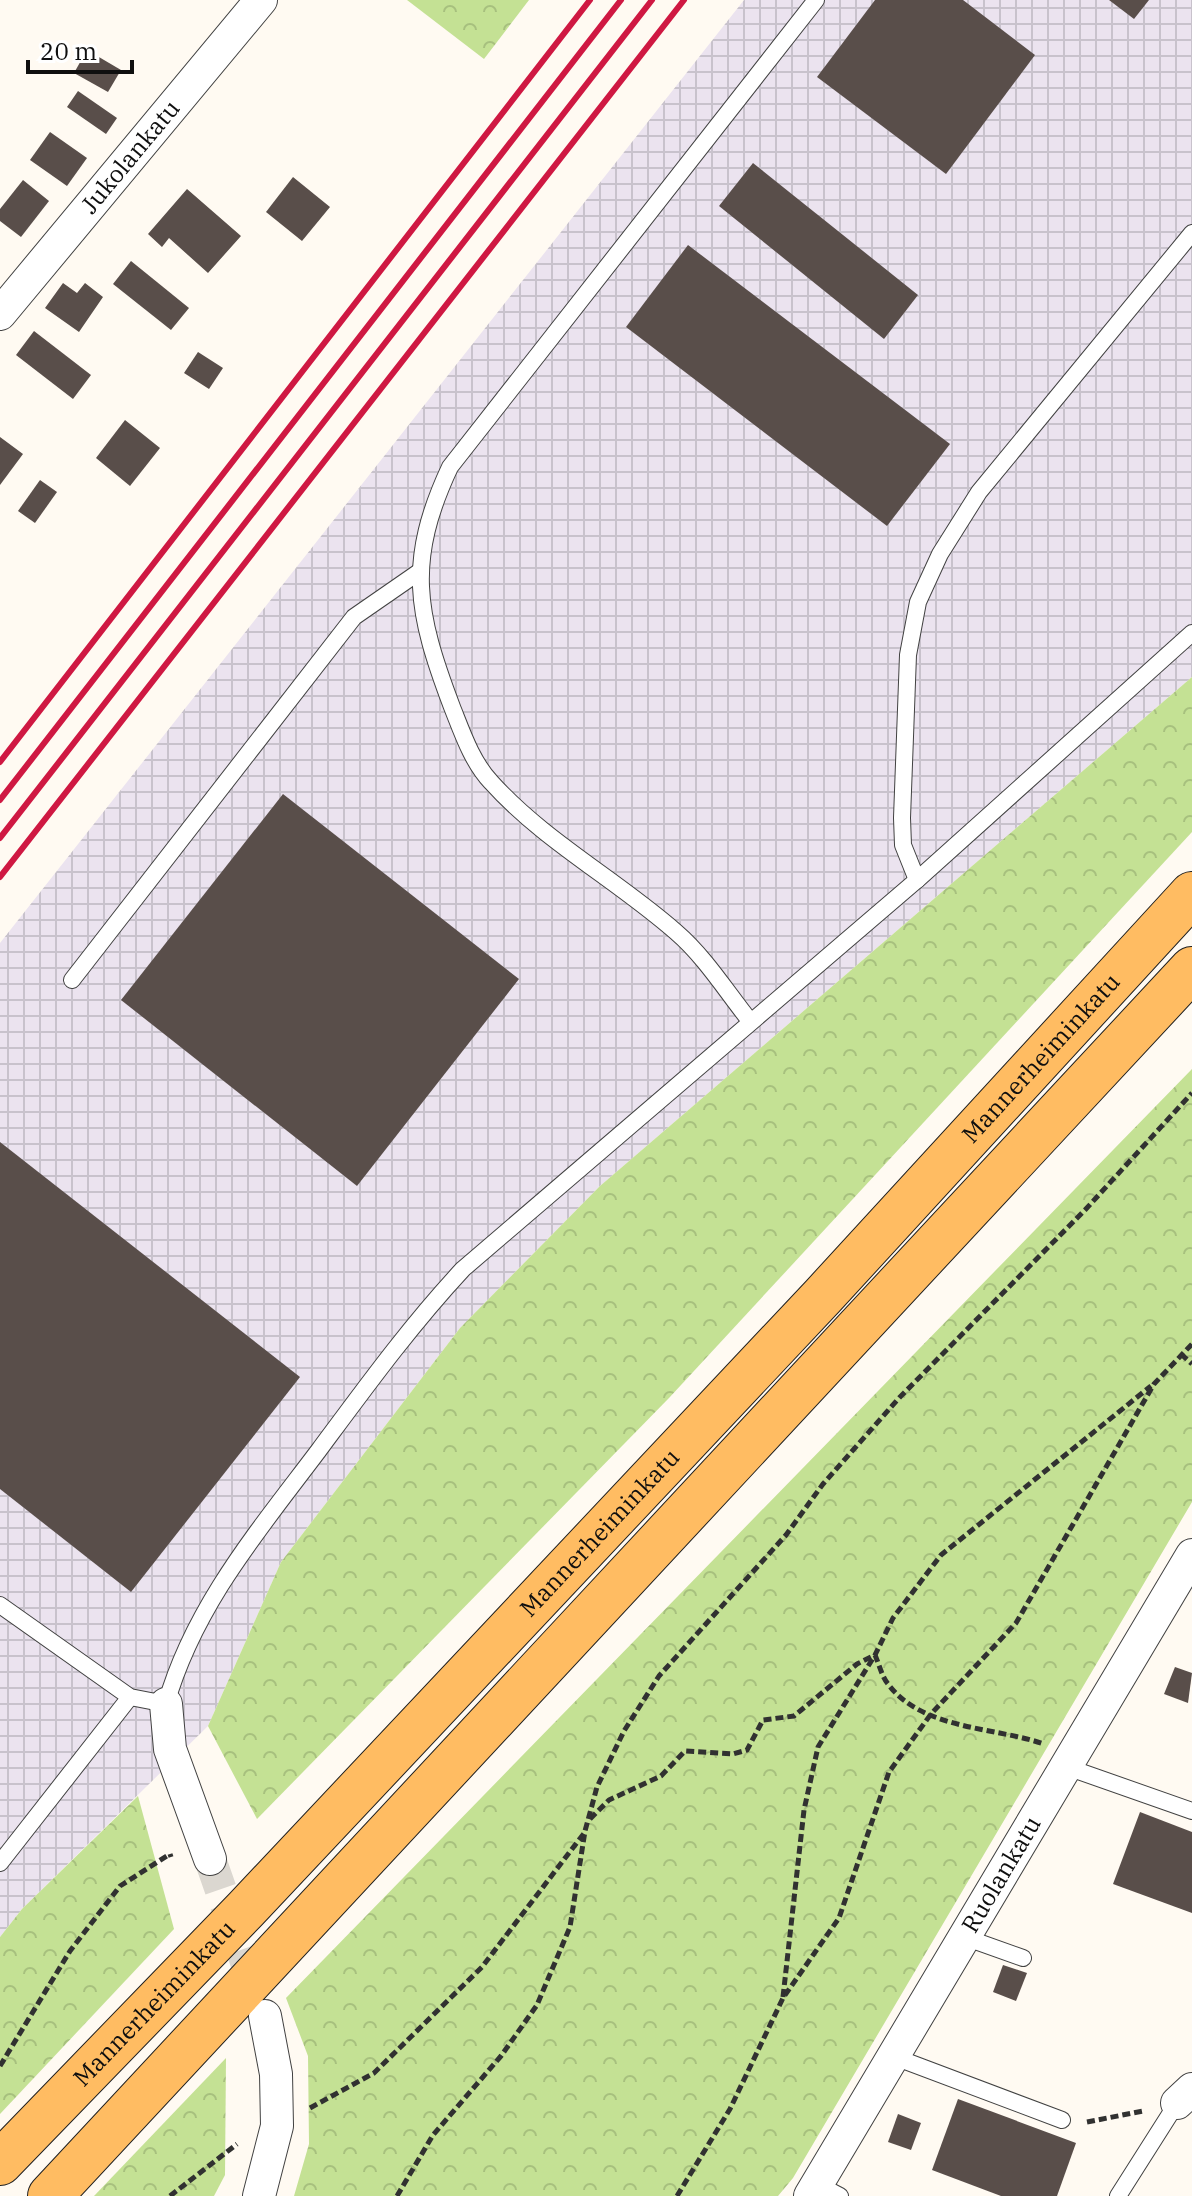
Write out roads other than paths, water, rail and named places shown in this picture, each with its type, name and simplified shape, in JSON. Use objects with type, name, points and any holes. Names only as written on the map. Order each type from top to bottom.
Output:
[{"type":"main road","name":"Mannerheiminkatu","points":[[0,2163],[246,1909],[823,1296],[1192,894]]},
{"type":"main road","name":"Mannerheiminkatu","points":[[50,2196],[1192,969]]},
{"type":"street","name":"Jukolankatu","points":[[0,314],[261,0]]},
{"type":"street","name":"Ruolankatu","points":[[823,2192],[892,2056],[1191,1559]]},
{"type":"street","points":[[166,1704],[170,1749],[210,1859]]},
{"type":"street","points":[[259,2196],[277,2126],[276,2074],[265,2016]]},
{"type":"lane","points":[[750,1021],[701,957],[676,932],[524,814],[489,780],[467,745],[431,651],[419,572],[433,504],[450,467],[816,0]]},
{"type":"lane","points":[[917,880],[903,845],[902,818],[908,655],[918,602],[940,554],[979,492],[1192,233]]},
{"type":"lane","points":[[72,980],[354,617],[419,572]]},
{"type":"lane","points":[[0,1605],[130,1697],[166,1704],[177,1665],[219,1583],[421,1314],[516,1221],[917,880],[1192,633]]},
{"type":"lane","points":[[0,1863],[130,1697]]},
{"type":"lane","points":[[1068,1760],[1192,1811]]},
{"type":"lane","points":[[964,1937],[1023,1958]]},
{"type":"lane","points":[[892,2056],[1062,2120]]},
{"type":"lane","points":[[1118,2196],[1187,2090]]},
{"type":"tunnel","points":[[210,1859],[258,1996]]},
{"type":"railway","points":[[0,762],[590,0]]},
{"type":"railway","points":[[0,800],[621,0]]},
{"type":"railway","points":[[0,838],[652,0]]},
{"type":"railway","points":[[0,877],[684,0]]}]
